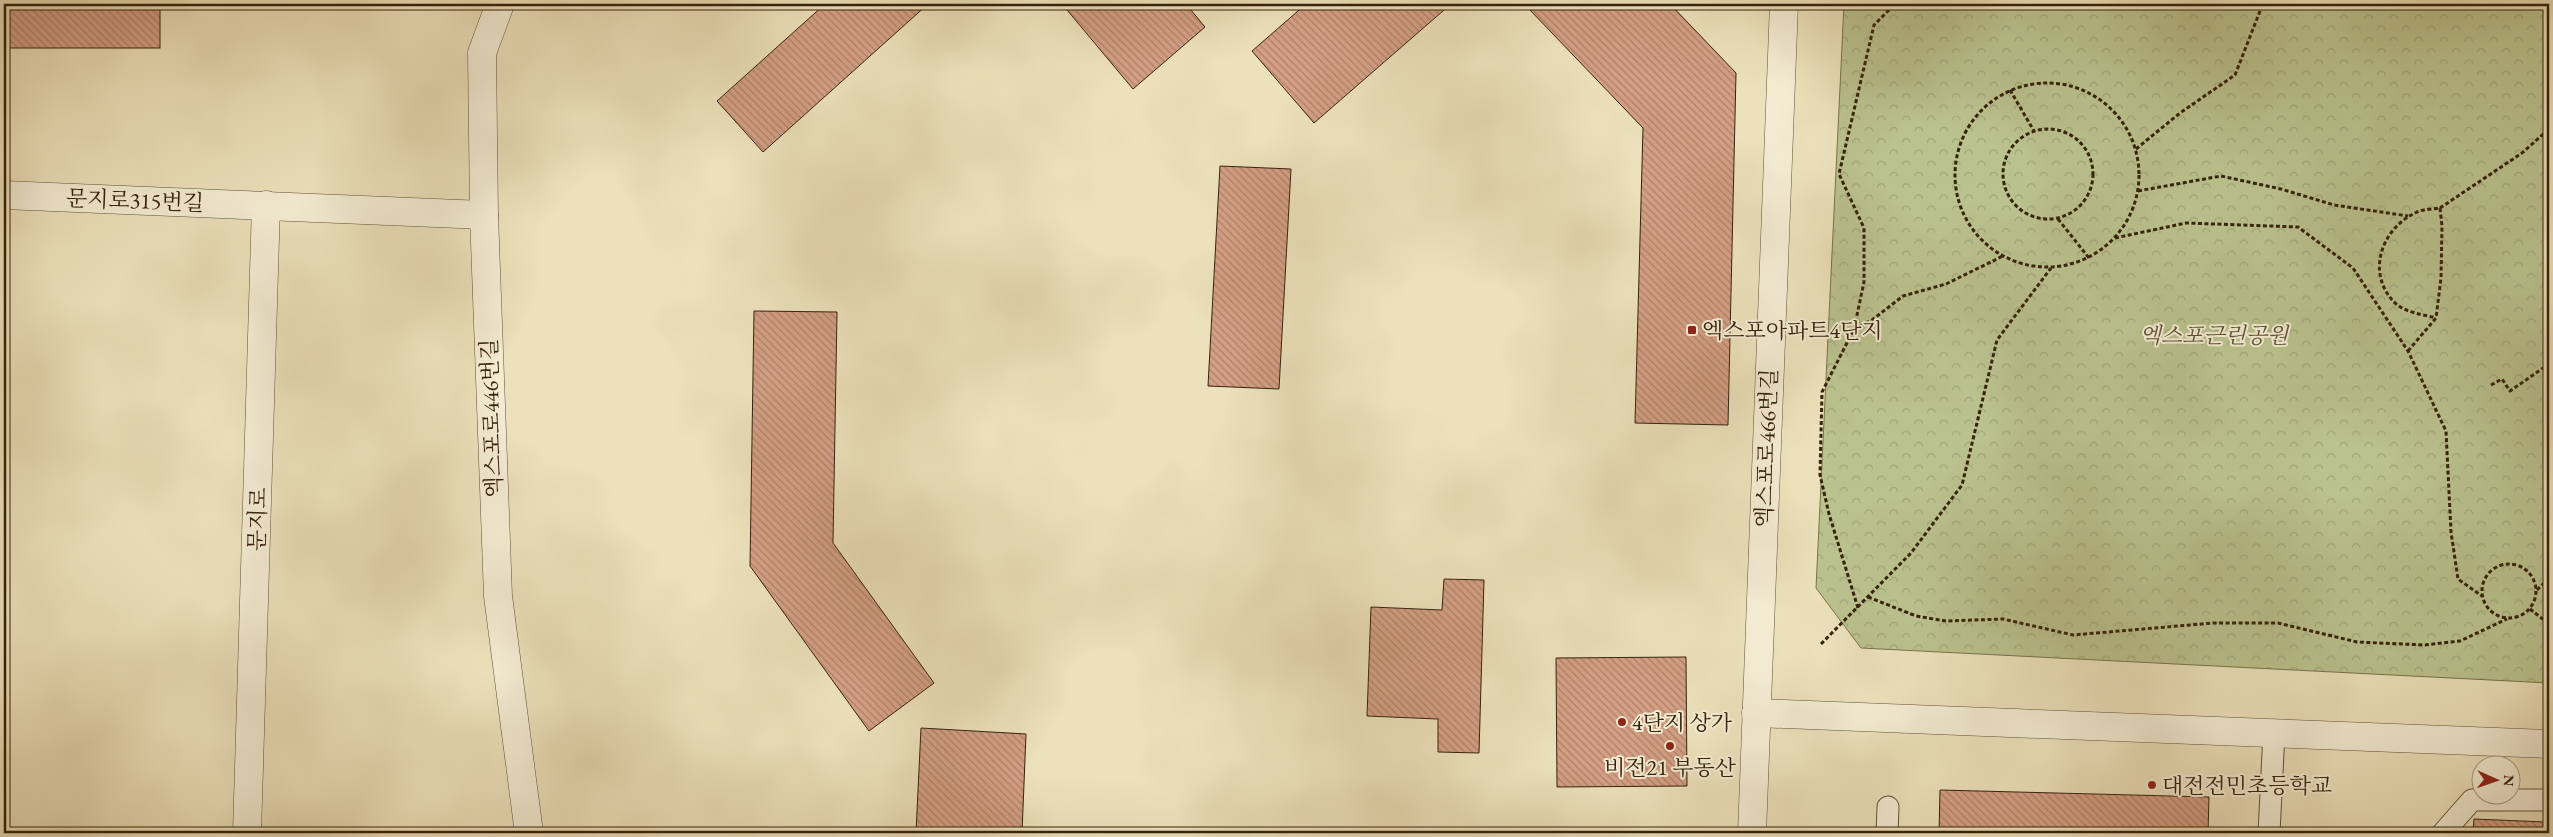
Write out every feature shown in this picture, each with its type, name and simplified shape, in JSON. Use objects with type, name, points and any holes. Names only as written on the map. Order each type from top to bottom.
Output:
[{"type":"street","name":"엑스포로446번길","points":[[500,4],[482,53],[484,215],[498,596],[529,833]]},
{"type":"street","name":"엑스포로466번길","points":[[1752,833],[1784,4]]},
{"type":"street","name":"문지로315번길","points":[[4,195],[484,215]]},
{"type":"street","points":[[4,195],[4,214]]},
{"type":"street","name":"문지로","points":[[247,833],[266,205]]},
{"type":"street","points":[[1756,713],[2549,744]]},
{"type":"lane","points":[[2269,833],[2274,733]]},
{"type":"lane","points":[[2443,833],[2472,800],[2549,800]]},
{"type":"lane","points":[[1887,833],[1888,807]]},
{"type":"path","points":[[1858,608],[1829,514],[1820,475],[1822,392],[1854,329],[1864,282],[1864,228],[1839,174],[1874,24],[1895,4]]},
{"type":"path","points":[[2136,149],[2180,113],[2235,75],[2262,6],[2266,4]]},
{"type":"path","points":[[2041,82],[2072,86],[2100,98],[2122,121],[2136,149],[2140,170],[2138,191],[2130,216],[2115,238],[2089,258],[2070,265],[2051,268],[2026,265],[2003,256],[1980,238],[1963,214],[1955,186],[1957,156],[1967,129],[1986,106],[2010,90],[2041,82]]},
{"type":"path","points":[[2010,90],[2034,131]]},
{"type":"path","points":[[2436,318],[2408,311],[2394,302],[2380,280],[2380,252],[2391,231],[2409,216],[2420,211],[2440,208],[2522,153],[2549,129]]},
{"type":"path","points":[[2061,130],[2073,136],[2084,146],[2090,158],[2093,173],[2091,188],[2084,202],[2072,213],[2058,219],[2042,220],[2027,214],[2014,205],[2006,192],[2003,176],[2005,161],[2012,147],[2022,137],[2034,131],[2061,130]]},
{"type":"path","points":[[2138,191],[2221,176],[2281,189],[2334,205],[2409,216]]},
{"type":"path","points":[[2408,351],[2436,318],[2441,278],[2442,226],[2440,208]]},
{"type":"path","points":[[2058,219],[2089,258]]},
{"type":"path","points":[[2115,238],[2186,224],[2298,227],[2353,268],[2408,351],[2446,431],[2451,532],[2458,579],[2482,596],[2491,612],[2507,619]]},
{"type":"path","points":[[1854,329],[1872,320],[1903,296],[1946,284],[2003,256]]},
{"type":"path","points":[[1821,644],[1911,553],[1962,485],[1997,340],[2051,268]]},
{"type":"path","points":[[2491,385],[2502,379],[2510,392],[2549,364]]},
{"type":"path","points":[[1868,598],[1916,616],[1946,621],[2003,619],[2073,635],[2213,623],[2278,623],[2357,642],[2426,645],[2460,641],[2507,619],[2516,618],[2530,609],[2536,598],[2536,583],[2525,569],[2518,566],[2502,565],[2489,573],[2482,588],[2482,596]]},
{"type":"path","points":[[2537,591],[2549,578]]},
{"type":"path","points":[[2530,609],[2549,624]]},
{"type":"green space","name":"엑스포근린공원","points":[[1844,4],[2549,4],[2549,683],[1861,648],[1816,588]]},
{"type":"building","points":[[4,4],[160,4],[160,48],[4,48]]},
{"type":"building","points":[[825,4],[928,4],[763,152],[717,101]]},
{"type":"building","points":[[1062,4],[1186,4],[1205,27],[1133,89]]},
{"type":"building","points":[[1306,4],[1451,4],[1314,123],[1252,51]]},
{"type":"building","points":[[1534,4],[1670,4],[1736,73],[1728,425],[1635,423],[1643,128],[1529,9]]},
{"type":"building","points":[[1220,166],[1291,169],[1279,389],[1208,386]]},
{"type":"building","points":[[754,311],[837,312],[833,543],[934,683],[869,731],[750,566]]},
{"type":"building","points":[[1444,579],[1484,580],[1479,753],[1438,752],[1438,719],[1367,716],[1371,607],[1442,610]]},
{"type":"building","name":"4단지 상가","points":[[1686,657],[1687,786],[1557,787],[1556,658]]},
{"type":"building","points":[[921,728],[1026,734],[1022,833],[916,833]]},
{"type":"building","points":[[1940,790],[2209,797],[2208,833],[1939,833]]},
{"type":"building","points":[[2474,819],[2545,822],[2545,833],[2473,833]]},
{"type":"place","name":"엑스포아파트4단지","points":[[1692,330]]},
{"type":"place","name":"4단지 상가","points":[[1622,722]]},
{"type":"place","name":"비전21 부동산","points":[[1670,746]]},
{"type":"place","name":"대전전민초등학교","points":[[2152,785]]}]
